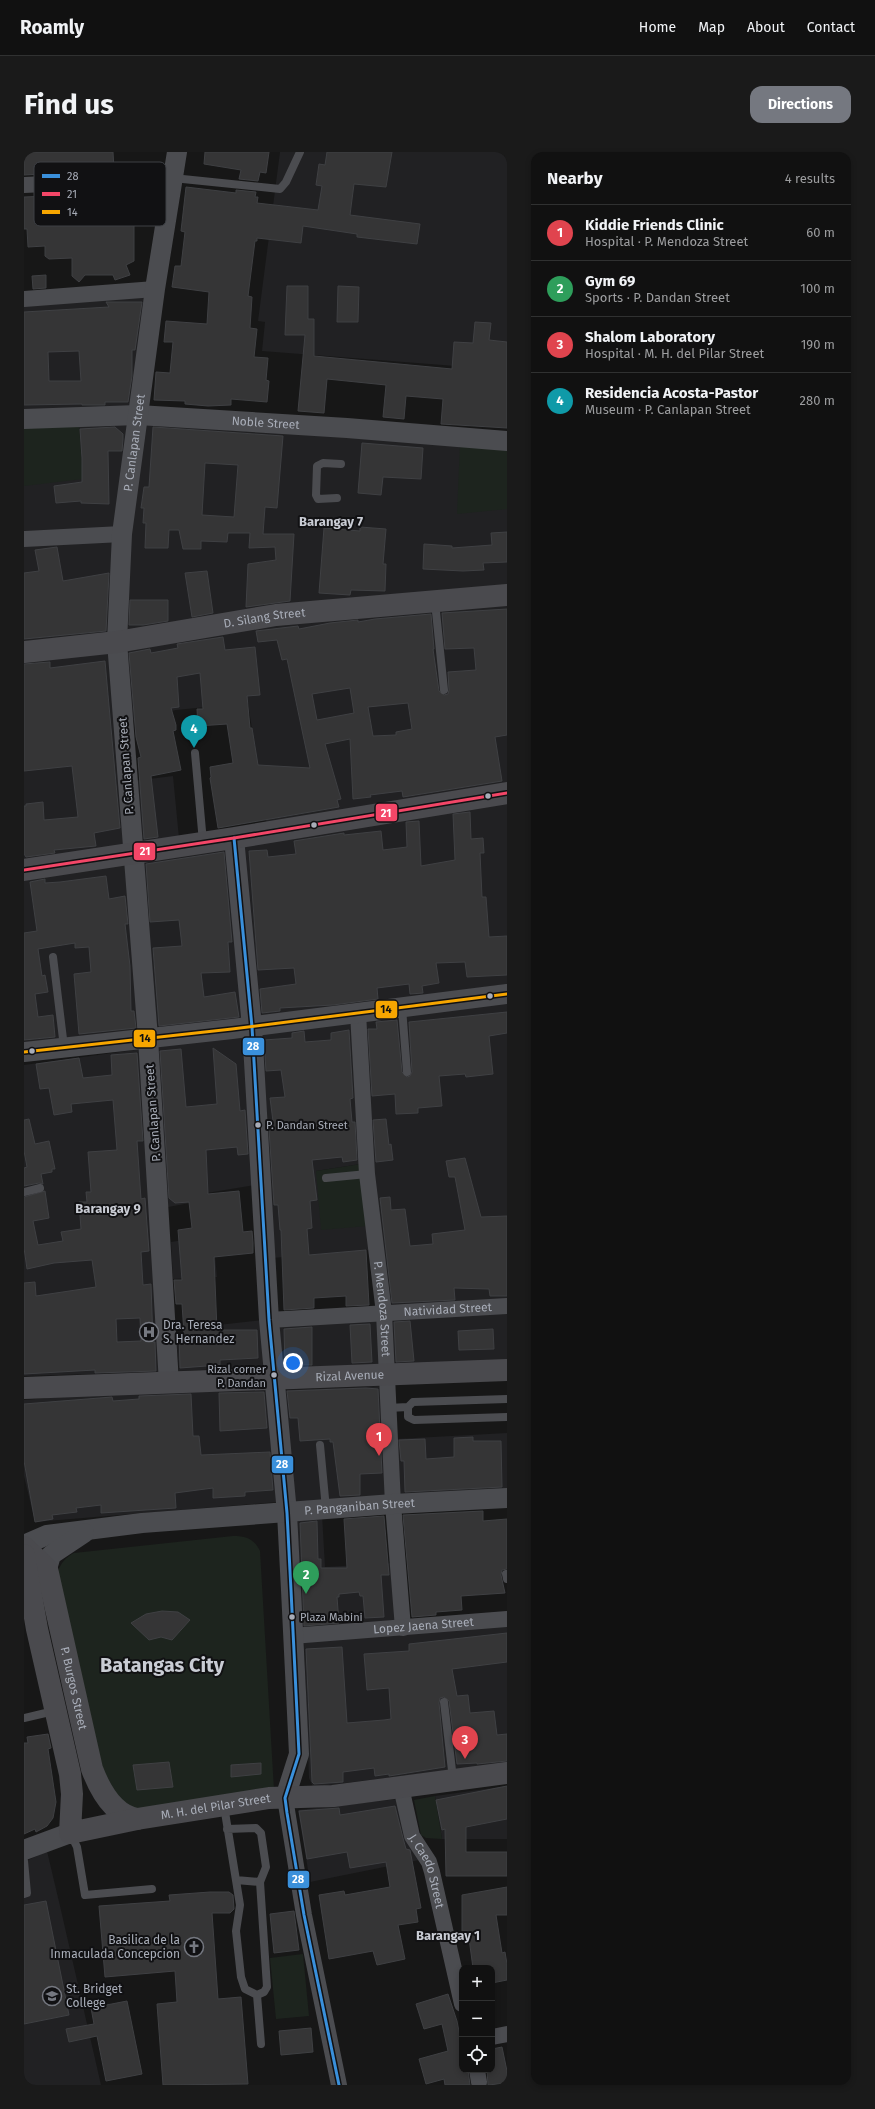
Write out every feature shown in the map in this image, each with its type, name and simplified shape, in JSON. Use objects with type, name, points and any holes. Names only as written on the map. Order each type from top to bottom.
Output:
[{"type":"main road","name":"D. Silang Street","points":[[24,652],[117,642],[276,616],[507,595]]},
{"type":"main road","points":[[24,870],[133,852],[234,838],[507,792]]},
{"type":"main road","name":"Rizal Avenue","points":[[24,1388],[274,1378],[387,1376],[507,1370]]},
{"type":"main road","points":[[24,1546],[47,1569]]},
{"type":"main road","name":"P. Burgos Street","points":[[24,1554],[34,1630],[56,1711],[70,1774],[72,1794],[70,1833]]},
{"type":"main road","name":"P. Burgos Street","points":[[47,1569],[92,1769],[101,1789],[115,1807],[128,1817],[137,1819]]},
{"type":"main road","name":"M. H. del Pilar Street","points":[[70,1833],[137,1819],[269,1798],[333,1796],[507,1773]]},
{"type":"main road","points":[[72,1794],[101,1789]]},
{"type":"street","name":"P. Canlapan Street","points":[[166,221],[177,152]]},
{"type":"street","points":[[166,178],[173,178]]},
{"type":"street","points":[[24,185],[34,185]]},
{"type":"street","name":"P. Canlapan Street","points":[[165,226],[155,289],[122,534],[117,642],[148,1038],[169,1382]]},
{"type":"street","points":[[24,299],[155,289]]},
{"type":"street","name":"Noble Street","points":[[24,419],[138,415],[347,428],[507,442]]},
{"type":"street","points":[[24,539],[122,534]]},
{"type":"street","points":[[234,838],[252,1027],[269,1320],[287,1513],[299,1754],[286,1798],[304,1915],[339,2085]]},
{"type":"street","points":[[24,1052],[252,1027],[507,994]]},
{"type":"street","name":"P. Mendoza Street","points":[[358,1013],[367,1174],[384,1313],[393,1504],[403,1628]]},
{"type":"street","name":"Natividad Street","points":[[269,1320],[507,1306]]},
{"type":"street","name":"P. Panganiban Street","points":[[24,1546],[47,1535],[93,1528],[393,1504],[507,1498]]},
{"type":"street","name":"P. Panganiban Street","points":[[47,1569],[51,1555],[93,1528]]},
{"type":"street","name":"Lopez Jaena Street","points":[[292,1636],[507,1619]]},
{"type":"street","name":"J. Caedo Street","points":[[401,1787],[412,1836],[431,1867],[461,2001]]},
{"type":"street","name":"M. H. del Pilar Street","points":[[24,1850],[70,1833]]},
{"type":"street","points":[[495,2036],[507,2034]]},
{"type":"lane","points":[[173,178],[280,189],[286,182],[300,152]]},
{"type":"lane","points":[[337,498],[318,499],[316,496],[318,466],[324,463],[341,464]]},
{"type":"lane","points":[[435,601],[444,690]]},
{"type":"lane","points":[[195,753],[203,843]]},
{"type":"lane","points":[[53,957],[64,1047]]},
{"type":"lane","points":[[402,1008],[407,1072]]},
{"type":"lane","points":[[326,1178],[367,1174]]},
{"type":"lane","points":[[24,1192],[40,1188]]},
{"type":"lane","points":[[388,1408],[408,1407],[413,1402],[507,1399]]},
{"type":"lane","points":[[408,1407],[408,1417],[414,1420],[507,1417]]},
{"type":"lane","points":[[320,1445],[326,1510]]},
{"type":"lane","points":[[444,1702],[454,1780]]},
{"type":"lane","points":[[24,1718],[56,1711]]},
{"type":"lane","points":[[224,1805],[227,1829],[240,1910],[236,1931],[240,1977],[245,1989],[257,1995],[264,1992],[267,1987],[260,1882],[266,1867],[259,1830],[256,1828],[227,1829]]},
{"type":"lane","points":[[70,1833],[77,1847],[85,1895],[152,1889]]},
{"type":"lane","points":[[24,1861],[27,1893],[24,1894]]},
{"type":"lane","points":[[236,1880],[260,1882]]},
{"type":"lane","points":[[257,1995],[261,2044]]},
{"type":"shaded area","points":[[280,152],[507,152],[507,370],[262,351],[265,322],[258,321]]},
{"type":"shaded area","points":[[148,296],[133,410],[24,415],[24,306]]},
{"type":"shaded area","points":[[129,422],[117,529],[24,531],[24,426]]},
{"type":"shaded area","points":[[79,424],[83,479],[24,486],[24,426]]},
{"type":"shaded area","points":[[145,425],[507,447],[507,585],[125,632],[131,528]]},
{"type":"shaded area","points":[[460,443],[507,447],[507,509],[457,514]]},
{"type":"shaded area","points":[[114,539],[111,636],[24,647],[24,546]]},
{"type":"shaded area","points":[[507,601],[507,784],[267,826],[248,703],[176,710],[131,721],[124,647],[250,625]]},
{"type":"shaded area","points":[[109,649],[126,846],[24,862],[24,661]]},
{"type":"shaded area","points":[[173,776],[179,838],[140,845],[133,781]]},
{"type":"shaded area","points":[[507,802],[507,984],[257,1018],[242,847]]},
{"type":"shaded area","points":[[230,848],[244,1020],[157,1030],[142,862]]},
{"type":"shaded area","points":[[128,863],[141,1032],[24,1044],[24,878]]},
{"type":"shaded area","points":[[507,1002],[507,1299],[383,1305],[359,1019]]},
{"type":"shaded area","points":[[353,1023],[361,1164],[316,1171],[367,1226],[369,1250],[272,1258],[259,1033]]},
{"type":"shaded area","points":[[245,1036],[255,1185],[201,1194],[201,1201],[168,1207],[158,1046]]},
{"type":"shaded area","points":[[142,1049],[162,1372],[24,1376],[24,1065]]},
{"type":"shaded area","points":[[361,1164],[367,1226],[321,1230],[316,1171]]},
{"type":"shaded area","points":[[213,1235],[217,1277],[173,1279],[171,1242]]},
{"type":"shaded area","points":[[507,1309],[507,1363],[393,1368],[390,1319]]},
{"type":"shaded area","points":[[263,1320],[267,1367],[179,1371],[176,1333],[218,1330],[218,1325]]},
{"type":"shaded area","points":[[379,1320],[380,1368],[281,1369],[278,1325]]},
{"type":"shaded area","points":[[382,1386],[387,1496],[292,1504],[282,1390]]},
{"type":"shaded area","points":[[267,1388],[277,1502],[35,1522],[24,1476],[24,1400],[82,1395]]},
{"type":"shaded area","points":[[507,1433],[507,1491],[399,1495],[396,1439]]},
{"type":"shaded area","points":[[322,1514],[325,1567],[392,1563],[395,1620],[301,1629],[297,1515]]},
{"type":"shaded area","name":"Plaza Mabini","points":[[233,1536],[250,1539],[260,1551],[274,1790],[142,1810],[128,1808],[105,1779],[58,1571],[64,1560],[74,1553]]},
{"type":"shaded area","points":[[507,1626],[507,1763],[313,1787],[309,1778],[304,1642]]},
{"type":"shaded area","points":[[507,1786],[507,1839],[442,1839],[435,1796]]},
{"type":"shaded area","points":[[435,1796],[442,1839],[426,1838],[421,1835],[414,1800]]},
{"type":"shaded area","points":[[398,1799],[419,1860],[310,1882],[298,1810]]},
{"type":"shaded area","name":"St. Bridget College","points":[[47,1851],[101,2085],[24,2085],[24,1862]]},
{"type":"shaded area","points":[[303,1954],[309,2016],[276,2019],[270,1958]]},
{"type":"building","points":[[24,152],[113,152],[114,162],[34,162],[34,174],[24,175]]},
{"type":"building","points":[[205,152],[269,152],[266,173],[260,172],[258,181],[239,179],[241,170],[204,164]]},
{"type":"building","points":[[327,152],[392,152],[386,187],[354,184],[350,215],[420,224],[417,244],[357,237],[357,234],[303,226],[301,243],[257,238],[257,241],[255,241],[248,296],[252,297],[250,328],[257,329],[254,357],[268,358],[266,380],[269,381],[267,402],[231,399],[231,405],[208,406],[185,404],[185,401],[154,400],[156,372],[170,373],[173,342],[164,342],[166,321],[207,324],[209,292],[172,287],[175,266],[181,266],[185,232],[181,231],[186,187],[236,193],[236,190],[256,192],[255,197],[258,197],[257,203],[318,210],[322,186],[316,185],[319,164],[325,165]]},
{"type":"building","points":[[24,197],[34,197],[34,226],[134,226],[134,261],[126,265],[130,275],[115,280],[113,275],[85,275],[79,282],[72,276],[72,258],[49,259],[45,256],[45,246],[28,247],[27,229],[24,229]]},
{"type":"building","points":[[46,275],[46,288],[33,289],[32,276]]},
{"type":"building","points":[[287,286],[308,286],[308,319],[314,319],[314,356],[452,369],[454,342],[473,343],[475,322],[491,323],[489,340],[507,342],[507,428],[441,424],[443,399],[406,396],[404,419],[383,417],[386,385],[327,379],[324,413],[298,411],[305,335],[285,335]]},
{"type":"building","points":[[338,286],[359,287],[358,322],[337,322]]},
{"type":"building","points":[[106,302],[142,302],[135,350],[132,350],[132,376],[128,402],[105,402],[105,405],[24,405],[24,312],[109,307]],"holes":[[[79,351],[81,381],[49,381],[48,352]]]},
{"type":"building","points":[[115,427],[123,434],[123,439],[122,451],[108,451],[109,504],[81,503],[81,501],[56,503],[54,486],[82,482],[80,429]]},
{"type":"building","points":[[153,427],[283,436],[277,508],[265,507],[263,534],[294,534],[290,601],[246,607],[248,564],[276,560],[275,547],[249,548],[250,533],[228,533],[227,542],[201,541],[201,549],[183,549],[179,530],[169,530],[168,548],[145,548],[146,523],[143,523],[144,508],[141,508],[144,487],[149,487]],"holes":[[[205,463],[238,465],[234,517],[202,515]]]},
{"type":"building","points":[[362,443],[423,448],[421,479],[383,477],[381,495],[358,493]]},
{"type":"building","points":[[360,527],[386,529],[383,564],[386,564],[385,591],[351,590],[350,595],[319,593],[324,528],[360,531]]},
{"type":"building","points":[[507,532],[507,562],[483,563],[484,570],[463,571],[423,569],[424,544],[452,546],[452,548],[492,545],[491,533]]},
{"type":"building","points":[[57,547],[63,581],[109,573],[106,631],[24,639],[24,573],[39,571],[35,550]]},
{"type":"building","points":[[207,571],[213,613],[192,617],[185,573]]},
{"type":"building","points":[[130,600],[168,600],[168,621],[143,625],[129,625]]},
{"type":"building","points":[[507,609],[507,735],[495,737],[502,781],[403,797],[402,791],[370,795],[371,797],[353,799],[350,739],[325,744],[341,799],[337,800],[339,807],[218,828],[210,778],[210,767],[233,763],[227,724],[198,726],[197,709],[203,709],[200,673],[177,677],[179,707],[171,708],[176,725],[176,730],[173,731],[181,770],[151,776],[158,837],[144,839],[138,758],[141,757],[136,737],[129,653],[150,649],[151,653],[178,648],[177,644],[223,637],[225,650],[255,647],[260,695],[247,696],[250,728],[252,728],[258,765],[310,768],[287,659],[282,660],[277,640],[258,642],[256,631],[298,626],[299,629],[330,623],[358,620],[358,622],[431,614],[433,649],[439,691],[444,695],[448,694],[449,690],[448,672],[476,670],[474,648],[445,649],[442,613]],"holes":[[[350,688],[354,713],[317,720],[312,694]],[[408,703],[412,729],[396,732],[396,735],[373,736],[368,707]]]},
{"type":"building","points":[[105,661],[120,828],[94,833],[96,846],[54,850],[55,853],[26,857],[24,854],[24,806],[26,806],[26,804],[43,802],[44,820],[78,817],[72,766],[24,771],[24,664],[50,662],[50,668]]},
{"type":"building","points":[[470,812],[471,839],[483,838],[484,853],[480,853],[482,897],[486,897],[489,937],[507,936],[507,975],[467,977],[465,962],[436,963],[439,983],[422,986],[423,993],[410,994],[409,984],[377,988],[378,999],[333,1005],[280,1008],[280,1011],[262,1013],[260,989],[296,984],[294,968],[258,970],[249,851],[267,850],[268,857],[296,854],[294,841],[344,833],[344,835],[381,831],[383,850],[407,847],[406,822],[419,821],[421,866],[455,860],[453,814]]},
{"type":"building","points":[[224,852],[232,942],[228,942],[230,972],[201,973],[204,997],[235,992],[239,1017],[159,1026],[153,948],[182,946],[179,920],[150,922],[146,864]]},
{"type":"building","points":[[106,876],[109,899],[125,896],[128,924],[125,924],[130,966],[131,1011],[134,1011],[136,1028],[79,1034],[74,974],[91,972],[89,947],[75,948],[75,943],[38,949],[42,976],[45,975],[48,992],[35,994],[38,1017],[53,1015],[55,1037],[24,1040],[24,933],[37,931],[30,882],[45,879],[45,883],[60,882]]},
{"type":"building","points":[[507,1012],[507,1033],[489,1036],[493,1074],[466,1077],[465,1074],[439,1076],[442,1106],[418,1108],[418,1113],[396,1114],[395,1094],[372,1096],[368,1029],[377,1029],[376,1022],[397,1020],[402,1072],[407,1077],[410,1076],[412,1072],[409,1022]]},
{"type":"building","points":[[349,1030],[353,1098],[350,1099],[352,1122],[355,1122],[357,1160],[343,1162],[342,1157],[312,1160],[317,1200],[310,1201],[312,1228],[307,1229],[309,1255],[366,1250],[369,1305],[346,1306],[346,1296],[314,1298],[314,1308],[284,1310],[281,1230],[278,1205],[274,1205],[269,1129],[274,1129],[270,1098],[285,1097],[281,1070],[266,1071],[264,1040],[292,1038],[292,1033],[304,1031],[305,1042],[331,1040],[331,1033]]},
{"type":"building","points":[[213,1048],[236,1064],[240,1111],[245,1110],[248,1154],[238,1155],[237,1147],[206,1150],[208,1194],[239,1191],[243,1232],[252,1231],[253,1243],[253,1253],[214,1257],[217,1330],[257,1330],[258,1358],[220,1360],[220,1365],[180,1368],[179,1334],[184,1334],[182,1304],[176,1304],[174,1280],[182,1280],[178,1230],[192,1228],[189,1202],[175,1203],[169,1198],[160,1051],[181,1049],[186,1107],[217,1104]]},
{"type":"building","points":[[137,1053],[143,1141],[137,1141],[141,1199],[145,1198],[149,1251],[141,1252],[143,1285],[151,1284],[153,1342],[155,1342],[156,1371],[95,1373],[95,1370],[24,1374],[24,1283],[35,1282],[36,1296],[96,1287],[92,1260],[54,1263],[27,1269],[24,1248],[24,1197],[45,1191],[49,1218],[33,1221],[38,1245],[63,1241],[61,1232],[81,1229],[79,1202],[87,1202],[86,1192],[91,1192],[88,1152],[117,1150],[113,1100],[71,1104],[72,1112],[54,1115],[49,1088],[40,1089],[36,1064],[79,1058],[83,1078],[112,1075],[111,1055]],"holes":[[[140,1318],[141,1341],[117,1342],[116,1319]]]},
{"type":"building","points":[[29,1119],[35,1144],[49,1141],[55,1169],[52,1169],[52,1172],[41,1174],[43,1184],[39,1183],[24,1186],[24,1168],[27,1167],[24,1151],[24,1120]]},
{"type":"building","points":[[386,1119],[389,1145],[391,1144],[393,1160],[376,1162],[373,1120]]},
{"type":"building","points":[[465,1158],[481,1217],[507,1216],[507,1296],[490,1296],[489,1289],[454,1288],[455,1300],[392,1303],[380,1198],[390,1197],[391,1210],[405,1209],[410,1246],[433,1244],[432,1234],[465,1230],[455,1177],[449,1177],[446,1161]]},
{"type":"building","points":[[410,1321],[414,1361],[396,1362],[394,1322]]},
{"type":"building","points":[[370,1324],[372,1362],[352,1363],[350,1325]]},
{"type":"building","points":[[312,1327],[312,1365],[285,1365],[284,1329]]},
{"type":"building","points":[[493,1329],[494,1349],[459,1350],[458,1331]]},
{"type":"building","points":[[366,1388],[378,1389],[382,1473],[360,1474],[360,1495],[340,1496],[333,1442],[330,1442],[330,1439],[300,1441],[298,1418],[290,1418],[287,1391]]},
{"type":"building","points":[[264,1392],[267,1428],[220,1431],[219,1393]]},
{"type":"building","points":[[191,1394],[193,1436],[199,1436],[201,1455],[270,1452],[273,1490],[245,1492],[245,1496],[213,1498],[213,1488],[175,1493],[176,1508],[101,1513],[101,1505],[76,1508],[77,1512],[52,1515],[53,1519],[35,1522],[24,1461],[24,1404],[112,1397],[113,1401],[139,1399],[139,1396]]},
{"type":"building","points":[[473,1437],[473,1441],[501,1441],[502,1487],[405,1492],[404,1461],[401,1461],[399,1440],[425,1439],[426,1459],[454,1457],[454,1438]]},
{"type":"building","points":[[483,1511],[483,1521],[507,1519],[507,1569],[502,1570],[501,1575],[505,1593],[461,1596],[462,1610],[436,1612],[436,1615],[412,1617],[403,1515]]},
{"type":"building","points":[[384,1516],[389,1575],[381,1575],[384,1617],[365,1618],[363,1596],[360,1596],[359,1592],[339,1594],[339,1597],[337,1597],[339,1623],[304,1626],[300,1523],[317,1521],[318,1559],[321,1559],[321,1568],[347,1568],[344,1519]]},
{"type":"building","points":[[162,1611],[178,1612],[190,1620],[172,1640],[161,1637],[149,1640],[131,1623],[146,1614]]},
{"type":"building","points":[[507,1633],[507,1662],[452,1669],[457,1696],[468,1695],[470,1713],[494,1711],[497,1735],[507,1734],[507,1761],[457,1764],[449,1701],[444,1697],[440,1698],[439,1703],[445,1767],[389,1776],[389,1774],[375,1776],[374,1768],[343,1772],[343,1782],[314,1784],[312,1782],[306,1649],[342,1647],[347,1723],[391,1719],[389,1688],[367,1690],[364,1654],[409,1651],[409,1644]]},
{"type":"building","points":[[48,1734],[51,1748],[48,1749],[56,1802],[53,1818],[47,1826],[36,1832],[35,1829],[24,1834],[24,1743],[28,1743],[27,1737]]},
{"type":"building","points":[[169,1762],[173,1787],[137,1790],[133,1765]]},
{"type":"building","points":[[261,1763],[261,1774],[231,1777],[231,1765]]},
{"type":"building","points":[[507,1786],[507,1819],[466,1827],[466,1852],[507,1852],[507,1876],[446,1876],[445,1829],[442,1830],[436,1800]]},
{"type":"building","points":[[395,1806],[406,1849],[410,1850],[421,1908],[416,1909],[418,1922],[398,1925],[405,1959],[377,1965],[373,1951],[329,1959],[319,1895],[344,1891],[345,1895],[390,1887],[386,1862],[350,1868],[347,1852],[307,1859],[299,1811],[339,1808],[340,1815]]},
{"type":"building","points":[[507,1887],[507,1915],[496,1915],[502,1953],[505,1952],[507,1980],[495,1982],[495,1965],[473,1965],[468,1931],[462,1931],[462,1895]]},
{"type":"building","name":"Basilica de la Inmaculada Concepcion","points":[[229,1892],[233,1895],[234,1909],[230,1913],[212,1913],[218,1999],[241,1997],[248,2084],[163,2085],[157,2004],[177,2002],[175,1971],[105,1977],[99,1906],[170,1901],[169,1895]]},
{"type":"building","points":[[46,1901],[69,2015],[24,2024],[24,1905]]},
{"type":"building","points":[[294,1911],[299,1950],[274,1953],[270,1914]]},
{"type":"building","points":[[448,1994],[459,2031],[459,2073],[468,2073],[470,2085],[445,2085],[444,2079],[426,2084],[419,2059],[448,2051],[442,2024],[424,2029],[416,2004]]},
{"type":"building","points":[[127,2001],[142,2074],[106,2081],[97,2036],[69,2042],[66,2029],[94,2024],[91,2008]]},
{"type":"building","points":[[311,2028],[313,2052],[281,2055],[279,2031]]},
{"type":"building","points":[[502,2047],[507,2071],[507,2083],[488,2085],[487,2073],[495,2073],[495,2048]]},
{"type":"transit line","name":"21","points":[[24,870],[234,838],[507,793]]},
{"type":"transit line","name":"28","points":[[234,838],[252,1027],[269,1320],[287,1513],[299,1754],[285,1798],[304,1915],[339,2085]]},
{"type":"transit line","name":"14","points":[[24,1052],[232,1029],[507,994]]},
{"type":"place","name":"Residencia Acosta-Pastor","points":[[194,748]]},
{"type":"place","name":"P. Dandan Street","points":[[258,1125]]},
{"type":"place","name":"Dra. Teresa S. Hernandez","points":[[149,1332]]},
{"type":"place","name":"Rizal corner P. Dandan","points":[[274,1375]]},
{"type":"place","name":"Kiddie Friends Clinic","points":[[379,1456]]},
{"type":"place","name":"Gym 69","points":[[306,1594]]},
{"type":"place","name":"Plaza Mabini","points":[[292,1617]]},
{"type":"place","name":"Shalom Laboratory","points":[[465,1759]]},
{"type":"place","name":"Basilica de la Inmaculada Concepcion","points":[[194,1947]]},
{"type":"place","name":"St. Bridget College","points":[[52,1996]]},
{"type":"district","name":"Barangay 7","points":[[331,521]]},
{"type":"district","name":"Barangay 9","points":[[108,1208]]},
{"type":"district","name":"Batangas City","points":[[162,1665]]},
{"type":"district","name":"Barangay 1","points":[[448,1935]]}]
